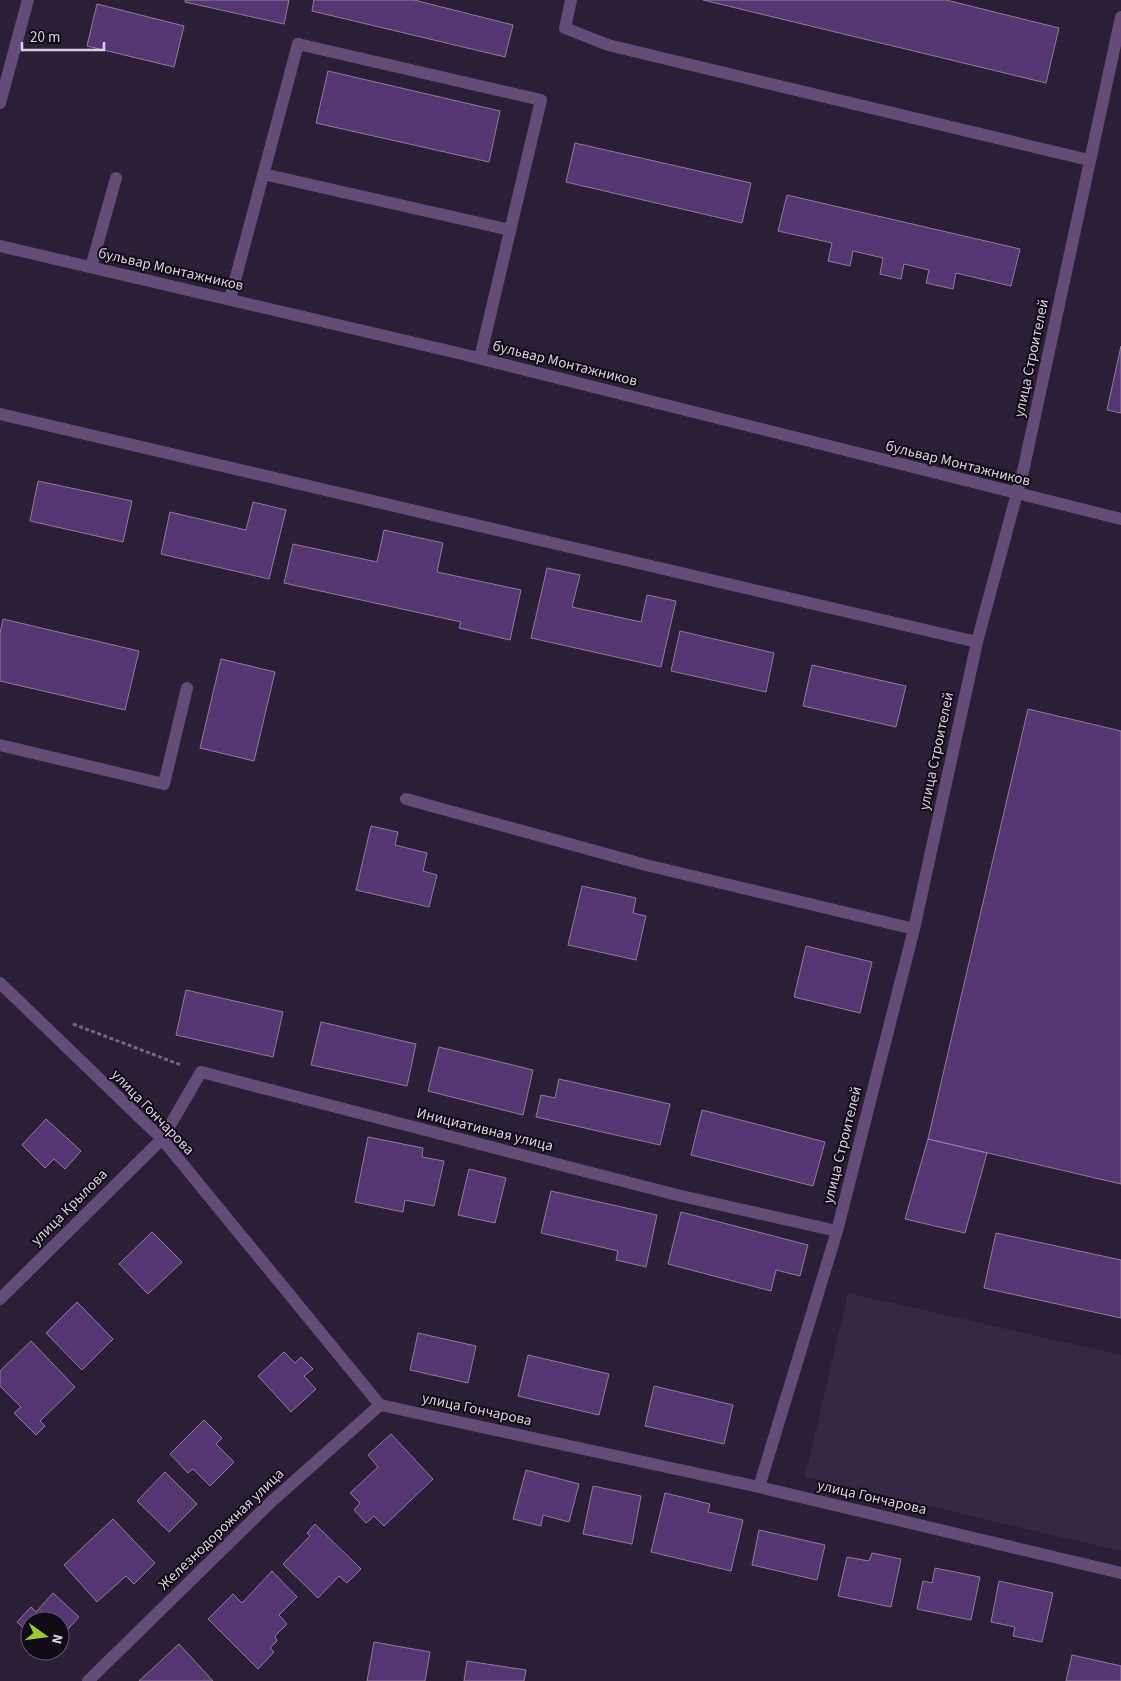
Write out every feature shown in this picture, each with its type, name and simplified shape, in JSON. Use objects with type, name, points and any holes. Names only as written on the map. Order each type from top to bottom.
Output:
[{"type":"street","points":[[0,103],[28,0]]},
{"type":"street","points":[[571,0],[564,28],[608,45],[1089,160]]},
{"type":"street","name":"улица Строителей","points":[[759,1487],[837,1231],[914,929],[977,642],[1024,467],[1121,17]]},
{"type":"street","points":[[230,299],[298,44],[540,100],[480,358]]},
{"type":"street","points":[[263,174],[510,230]]},
{"type":"street","points":[[91,267],[116,178]]},
{"type":"street","name":"бульвар Монтажников","points":[[0,246],[480,358],[1121,519]]},
{"type":"street","points":[[0,414],[977,642]]},
{"type":"street","points":[[0,745],[164,784],[187,688]]},
{"type":"street","points":[[406,799],[646,865],[914,929]]},
{"type":"street","name":"улица Гончарова","points":[[0,983],[162,1139],[380,1405],[759,1487],[1121,1573]]},
{"type":"street","points":[[162,1139],[201,1072]]},
{"type":"street","name":"Инициативная улица","points":[[201,1072],[677,1194],[837,1231]]},
{"type":"street","name":"улица Крылова","points":[[0,1299],[162,1139]]},
{"type":"street","name":"Железнодорожная улица","points":[[88,1681],[271,1502],[380,1405]]},
{"type":"path","points":[[66,1021],[201,1072]]},
{"type":"shaded area","points":[[848,1293],[1121,1355],[1121,1551],[805,1477]]},
{"type":"building","points":[[185,0],[289,0],[284,24],[185,2]]},
{"type":"building","points":[[314,0],[414,0],[513,25],[505,57],[312,11]]},
{"type":"building","points":[[703,0],[946,0],[1059,28],[1046,83]]},
{"type":"building","points":[[97,4],[184,26],[174,67],[87,46]]},
{"type":"building","points":[[328,71],[500,111],[489,162],[316,123]]},
{"type":"building","points":[[575,143],[751,183],[742,223],[566,182]]},
{"type":"building","points":[[787,195],[1020,249],[1011,286],[956,273],[953,289],[926,283],[929,270],[904,264],[901,279],[880,274],[883,258],[853,251],[850,266],[828,261],[832,243],[778,231]]},
{"type":"building","points":[[1121,346],[1121,413],[1107,410]]},
{"type":"building","points":[[38,481],[132,501],[123,542],[30,521]]},
{"type":"building","points":[[253,502],[286,510],[269,579],[161,554],[170,512],[246,530]]},
{"type":"building","points":[[384,530],[443,543],[437,572],[521,590],[510,640],[459,628],[461,622],[284,583],[293,544],[377,562]]},
{"type":"building","points":[[547,568],[580,575],[572,607],[641,622],[647,595],[676,601],[661,667],[531,638]]},
{"type":"building","points":[[3,619],[139,651],[125,710],[0,681],[0,634]]},
{"type":"building","points":[[680,631],[774,653],[766,692],[671,671]]},
{"type":"building","points":[[221,659],[275,672],[254,761],[200,748]]},
{"type":"building","points":[[812,665],[906,686],[896,727],[803,706]]},
{"type":"building","points":[[1028,709],[1121,731],[1121,1184],[928,1139]]},
{"type":"building","points":[[371,826],[398,832],[395,845],[427,853],[423,871],[437,875],[429,907],[356,890]]},
{"type":"building","points":[[582,886],[636,898],[633,913],[646,916],[636,960],[568,945]]},
{"type":"building","points":[[806,946],[872,962],[860,1013],[794,997]]},
{"type":"building","points":[[186,990],[283,1012],[273,1057],[176,1035]]},
{"type":"building","points":[[321,1022],[416,1044],[407,1086],[311,1065]]},
{"type":"building","points":[[439,1047],[533,1070],[523,1115],[428,1091]]},
{"type":"building","points":[[559,1079],[670,1104],[660,1145],[536,1117],[541,1095],[555,1098]]},
{"type":"building","points":[[702,1110],[825,1142],[813,1186],[691,1155]]},
{"type":"building","points":[[46,1119],[81,1151],[65,1169],[54,1159],[45,1168],[22,1145]]},
{"type":"building","points":[[368,1137],[423,1148],[422,1157],[444,1161],[434,1206],[405,1200],[403,1212],[355,1202]]},
{"type":"building","points":[[928,1139],[987,1153],[965,1233],[905,1219]]},
{"type":"building","points":[[469,1169],[506,1178],[495,1223],[458,1215]]},
{"type":"building","points":[[551,1191],[657,1215],[646,1267],[616,1260],[618,1251],[541,1233]]},
{"type":"building","points":[[681,1212],[808,1245],[800,1276],[776,1270],[771,1291],[668,1264]]},
{"type":"building","points":[[152,1232],[182,1262],[148,1294],[119,1264]]},
{"type":"building","points":[[996,1233],[1121,1260],[1121,1318],[984,1288]]},
{"type":"building","points":[[77,1302],[113,1339],[82,1370],[46,1333]]},
{"type":"building","points":[[418,1333],[476,1346],[468,1383],[410,1370]]},
{"type":"building","points":[[31,1341],[75,1387],[40,1421],[45,1426],[36,1435],[14,1413],[21,1407],[0,1386],[0,1371]]},
{"type":"building","points":[[284,1352],[295,1363],[301,1357],[313,1369],[304,1376],[316,1389],[291,1412],[258,1376]]},
{"type":"building","points":[[528,1355],[609,1374],[599,1415],[518,1396]]},
{"type":"building","points":[[654,1386],[733,1405],[724,1444],[645,1426]]},
{"type":"building","points":[[204,1420],[222,1438],[216,1444],[234,1462],[210,1486],[193,1469],[188,1473],[170,1454]]},
{"type":"building","points":[[391,1434],[433,1479],[384,1526],[374,1516],[366,1523],[354,1510],[360,1503],[350,1493],[378,1467],[368,1455]]},
{"type":"building","points":[[526,1470],[579,1484],[569,1522],[543,1515],[541,1526],[513,1519]]},
{"type":"building","points":[[165,1472],[197,1504],[169,1532],[137,1501]]},
{"type":"building","points":[[593,1486],[641,1496],[632,1544],[583,1534]]},
{"type":"building","points":[[665,1493],[710,1504],[708,1512],[743,1520],[731,1571],[651,1552]]},
{"type":"building","points":[[113,1519],[155,1563],[134,1584],[126,1576],[97,1602],[64,1565]]},
{"type":"building","points":[[315,1524],[361,1569],[347,1583],[339,1576],[318,1598],[283,1564],[310,1536],[307,1533]]},
{"type":"building","points":[[759,1530],[825,1545],[817,1580],[752,1565]]},
{"type":"building","points":[[872,1553],[901,1559],[891,1607],[838,1596],[847,1557],[869,1561]]},
{"type":"building","points":[[935,1568],[980,1577],[971,1620],[917,1609],[923,1581],[932,1583]]},
{"type":"building","points":[[272,1571],[297,1597],[279,1615],[287,1624],[275,1636],[277,1641],[270,1648],[274,1652],[258,1669],[208,1619],[233,1594],[242,1603]]},
{"type":"building","points":[[999,1581],[1053,1593],[1042,1642],[1013,1636],[1015,1627],[991,1622]]},
{"type":"building","points":[[53,1593],[79,1617],[70,1627],[70,1611],[37,1611]]},
{"type":"building","points":[[374,1642],[430,1652],[425,1681],[367,1681]]},
{"type":"building","points":[[179,1644],[213,1681],[139,1681]]},
{"type":"building","points":[[1072,1655],[1121,1666],[1121,1681],[1066,1681]]},
{"type":"building","points":[[467,1661],[526,1670],[524,1681],[464,1681]]}]
